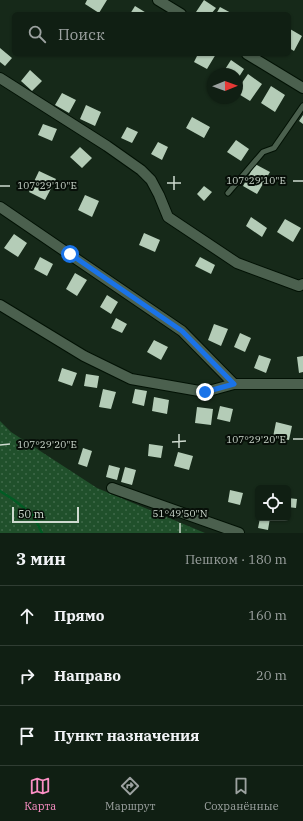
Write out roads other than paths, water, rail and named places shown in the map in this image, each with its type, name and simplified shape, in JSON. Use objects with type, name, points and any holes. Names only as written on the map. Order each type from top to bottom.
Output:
[{"type":"street","points":[[158,0],[178,12]]},
{"type":"street","points":[[250,56],[303,88]]},
{"type":"street","points":[[0,78],[107,146],[141,170],[151,180],[168,217],[237,263],[299,286],[303,284]]},
{"type":"street","points":[[0,207],[182,331],[234,384]]},
{"type":"street","points":[[0,305],[84,356],[131,379],[205,392],[234,384],[303,384]]},
{"type":"street","points":[[112,488],[239,533]]},
{"type":"lane","points":[[228,193],[263,152],[274,148],[303,106]]},
{"type":"waterway","points":[[0,491],[33,515],[42,533]]}]
